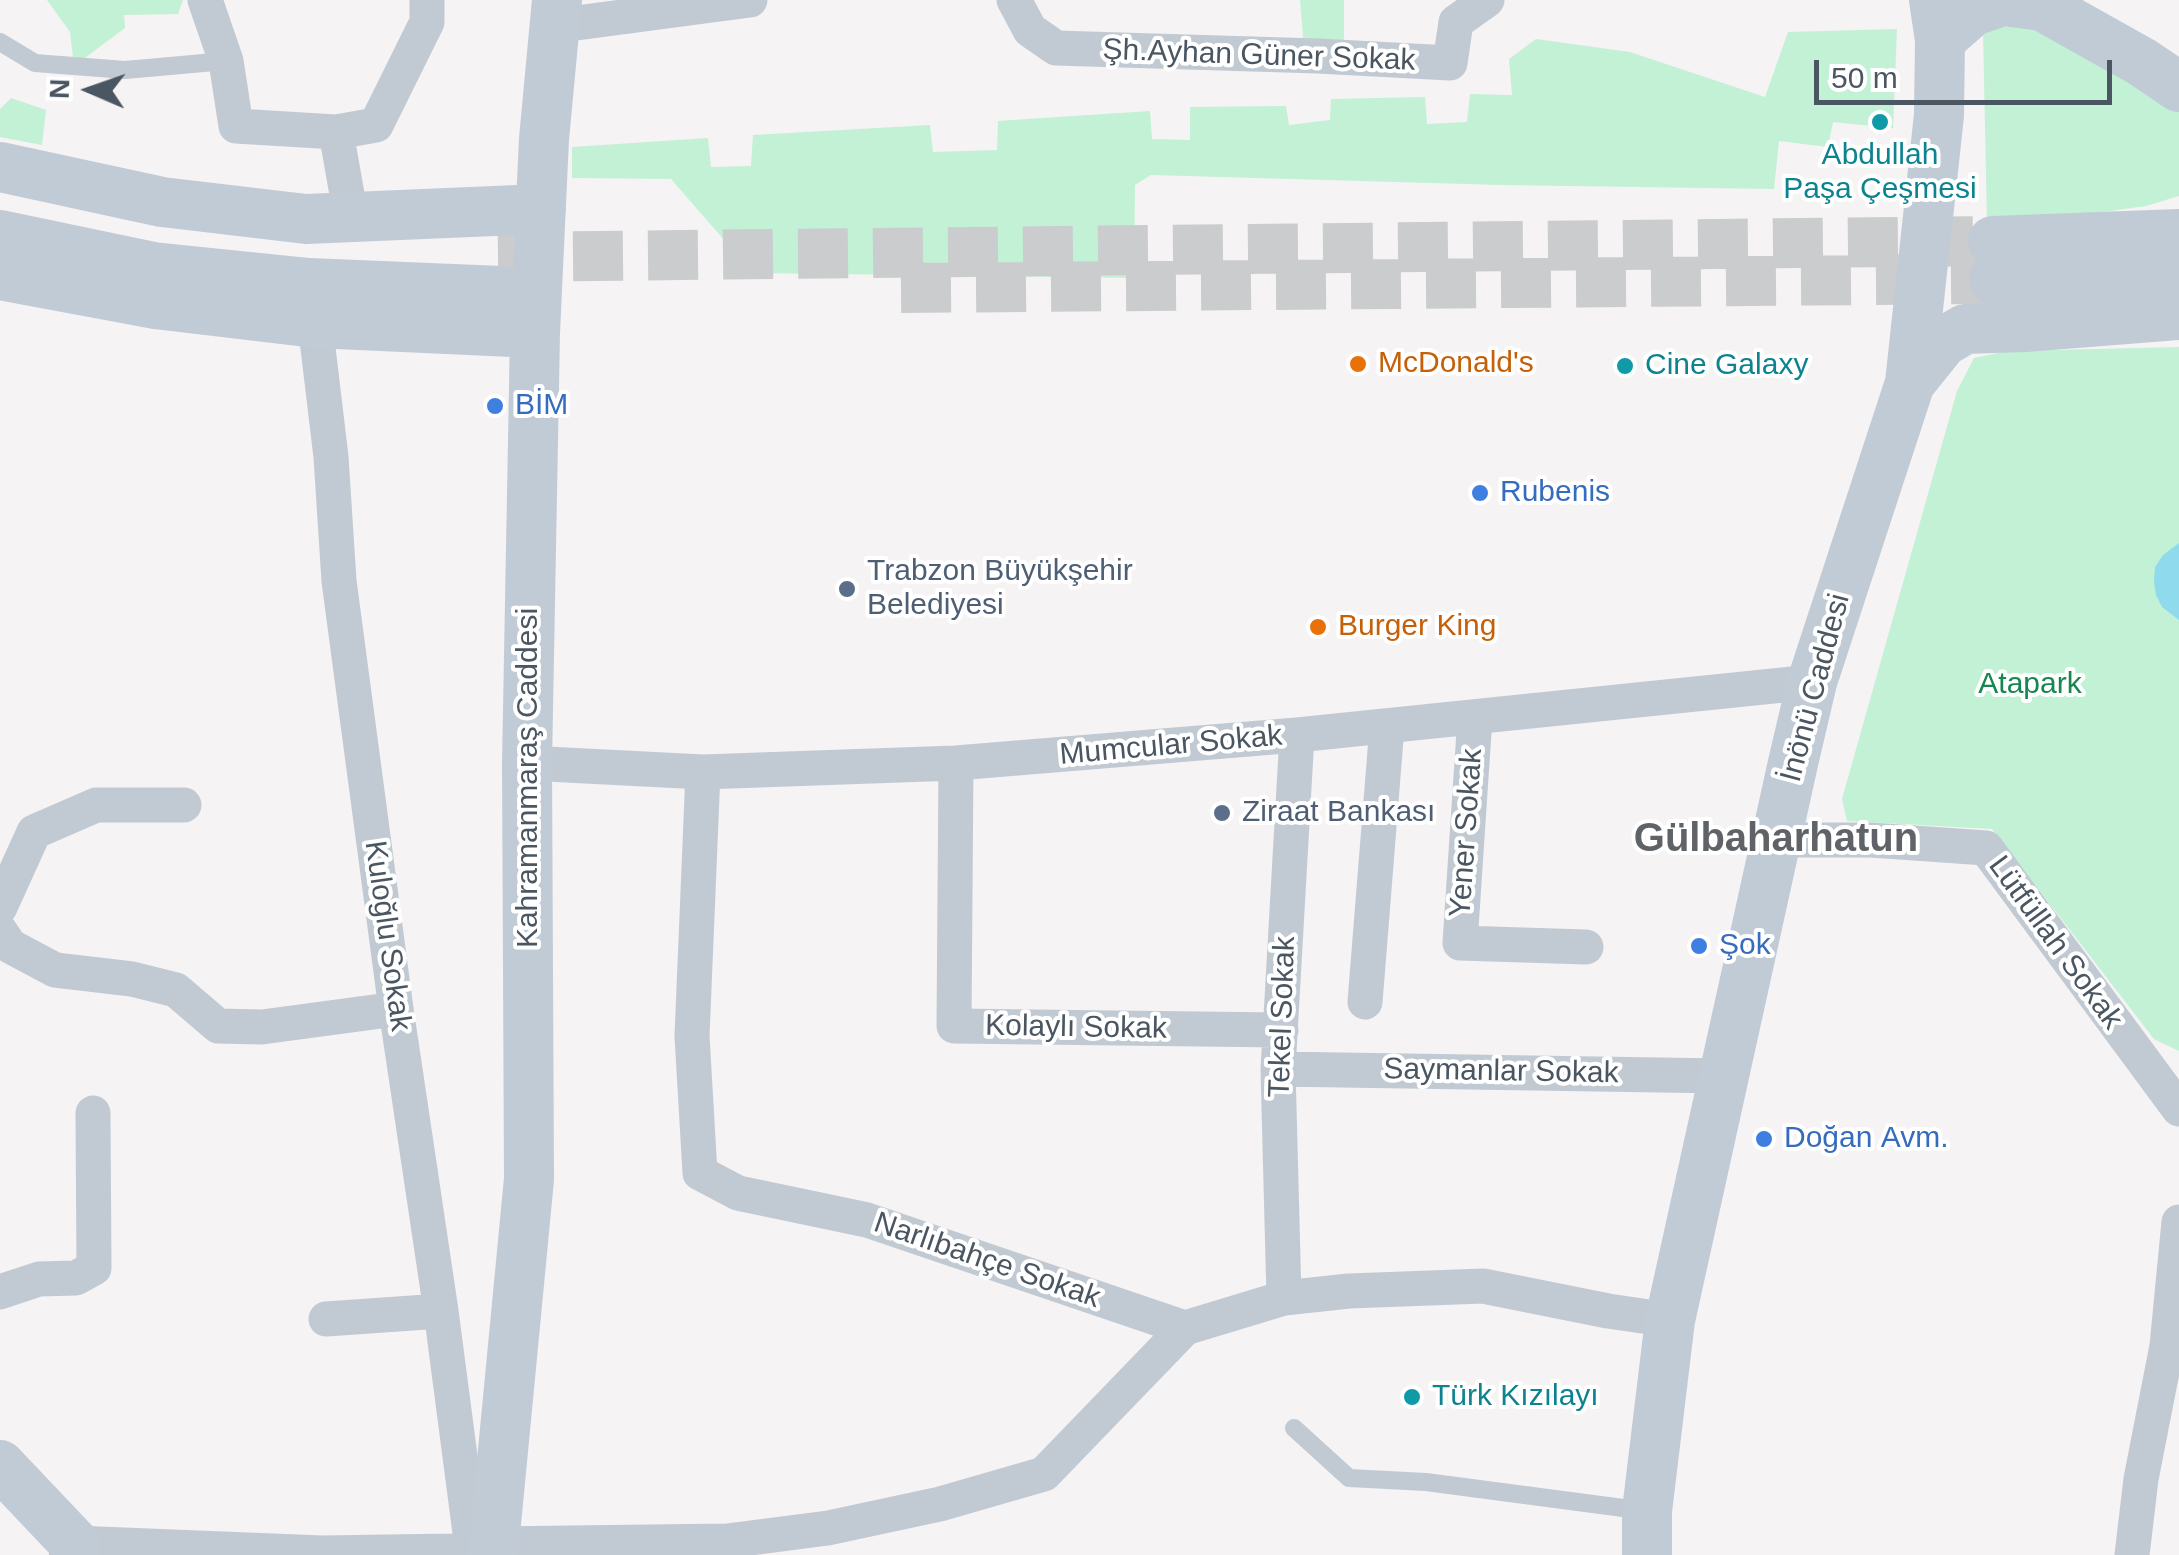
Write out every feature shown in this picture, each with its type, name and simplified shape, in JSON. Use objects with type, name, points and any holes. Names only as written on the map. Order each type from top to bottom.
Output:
[{"type":"main road","points":[[2098,0],[2179,44]]},
{"type":"main road","points":[[1937,20],[2003,2],[2042,6],[2179,87]]},
{"type":"main road","name":"Kahramanmaraş Caddesi","points":[[486,1549],[528,1179],[527,763],[535,333],[544,139],[556,13]]},
{"type":"main road","name":"İnönü Caddesi","points":[[1647,1533],[1670,1320],[1812,682],[1910,383],[1938,133],[1937,20]]},
{"type":"main road","points":[[0,168],[162,202],[306,219],[540,209]]},
{"type":"main road","points":[[0,202],[160,232],[499,274],[309,283],[153,267],[0,234]]},
{"type":"main road","points":[[2179,218],[1993,260],[2179,271]]},
{"type":"main road","points":[[2092,237],[2179,234]]},
{"type":"main road","points":[[0,274],[155,304],[314,323],[535,333]]},
{"type":"main road","points":[[1910,383],[1943,342],[1965,329],[2179,315]]},
{"type":"main road","points":[[0,1465],[74,1549]]},
{"type":"street","points":[[205,0],[226,62],[236,126],[336,132],[376,125],[427,22],[427,0]]},
{"type":"street","points":[[556,13],[750,0]]},
{"type":"street","name":"Şh.Ayhan Güner Sokak","points":[[1014,0],[1030,30],[1056,48],[1450,63],[1456,22],[1486,0]]},
{"type":"street","points":[[336,132],[351,217]]},
{"type":"street","name":"Kuloğlu Sokak","points":[[314,323],[331,457],[338,582],[396,1009],[441,1311],[486,1549]]},
{"type":"street","name":"Mumcular Sokak","points":[[527,763],[703,772],[956,763],[1297,735],[1812,682]]},
{"type":"street","name":"Yener Sokak","points":[[1475,717],[1460,943],[1586,948]]},
{"type":"street","points":[[1364,1002],[1388,726]]},
{"type":"street","name":"Tekel Sokak","points":[[1284,1298],[1278,1069],[1297,735]]},
{"type":"street","name":"Kolaylı Sokak","points":[[956,763],[954,1026],[1281,1030]]},
{"type":"street","name":"Narlıbahçe Sokak","points":[[703,772],[692,1036],[700,1173],[738,1193],[867,1220],[1185,1328]]},
{"type":"street","points":[[0,906],[34,832],[96,805],[184,805]]},
{"type":"street","name":"Lütfüllah Sokak","points":[[1776,840],[1871,840],[1986,848],[2179,1108]]},
{"type":"street","points":[[0,931],[10,946],[55,970],[132,979],[176,990],[218,1026],[262,1027],[396,1009]]},
{"type":"street","name":"Saymanlar Sokak","points":[[1278,1069],[1724,1076]]},
{"type":"street","points":[[0,1292],[39,1279],[76,1278],[94,1268],[94,1112]]},
{"type":"street","points":[[2132,1555],[2141,1479],[2166,1346],[2179,1222]]},
{"type":"street","points":[[74,1549],[322,1553],[727,1540],[831,1542],[940,1504],[1044,1474],[1185,1328],[1284,1298],[1349,1291],[1483,1286],[1670,1320]]},
{"type":"street","points":[[326,1319],[441,1311]]},
{"type":"lane","points":[[0,42],[35,63],[124,70],[226,62]]},
{"type":"lane","points":[[1294,1428],[1349,1478],[1426,1482],[1647,1533]]},
{"type":"green space","points":[[47,0],[183,0],[178,14],[124,15],[125,28],[74,66],[70,32]]},
{"type":"green space","points":[[1300,0],[1344,0],[1344,49],[1304,48]]},
{"type":"green space","points":[[2017,24],[2043,28],[2179,108],[2179,196],[2146,206],[2039,221],[1987,222],[1983,32]]},
{"type":"green space","points":[[1897,29],[1893,128],[1833,122],[1828,147],[1779,141],[1774,189],[1151,175],[1135,185],[1134,278],[753,273],[671,179],[572,178],[572,147],[708,138],[711,167],[751,166],[753,135],[930,125],[933,152],[997,150],[998,121],[1150,111],[1152,139],[1190,140],[1190,107],[1286,106],[1289,125],[1330,120],[1331,99],[1425,97],[1427,124],[1467,122],[1470,94],[1512,95],[1509,59],[1536,39],[1630,52],[1765,97],[1788,32]]},
{"type":"green space","points":[[11,98],[46,110],[42,145],[0,137],[0,109]]},
{"type":"green space","name":"Atapark","points":[[2179,347],[2179,1051],[2154,1039],[1992,829],[1847,821],[1842,799],[1957,391],[1974,358],[2008,351]]},
{"type":"water","points":[[2179,543],[2179,620],[2162,607],[2154,582],[2155,567]]},
{"type":"tunnel","points":[[498,257],[1993,241]]},
{"type":"tunnel","points":[[901,288],[1994,279]]},
{"type":"place","name":"Abdullah Paşa Çeşmesi","points":[[1880,122]]},
{"type":"place","name":"McDonald's","points":[[1358,364]]},
{"type":"place","name":"Cine Galaxy","points":[[1625,366]]},
{"type":"place","name":"BİM","points":[[495,406]]},
{"type":"place","name":"Rubenis","points":[[1480,493]]},
{"type":"place","name":"Trabzon Büyükşehir Belediyesi","points":[[847,589]]},
{"type":"place","name":"Burger King","points":[[1318,627]]},
{"type":"place","name":"Ziraat Bankası","points":[[1222,813]]},
{"type":"place","name":"Şok","points":[[1699,946]]},
{"type":"place","name":"Doğan Avm.","points":[[1764,1139]]},
{"type":"place","name":"Türk Kızılayı","points":[[1412,1397]]},
{"type":"district","name":"Gülbaharhatun","points":[[1776,840]]}]
